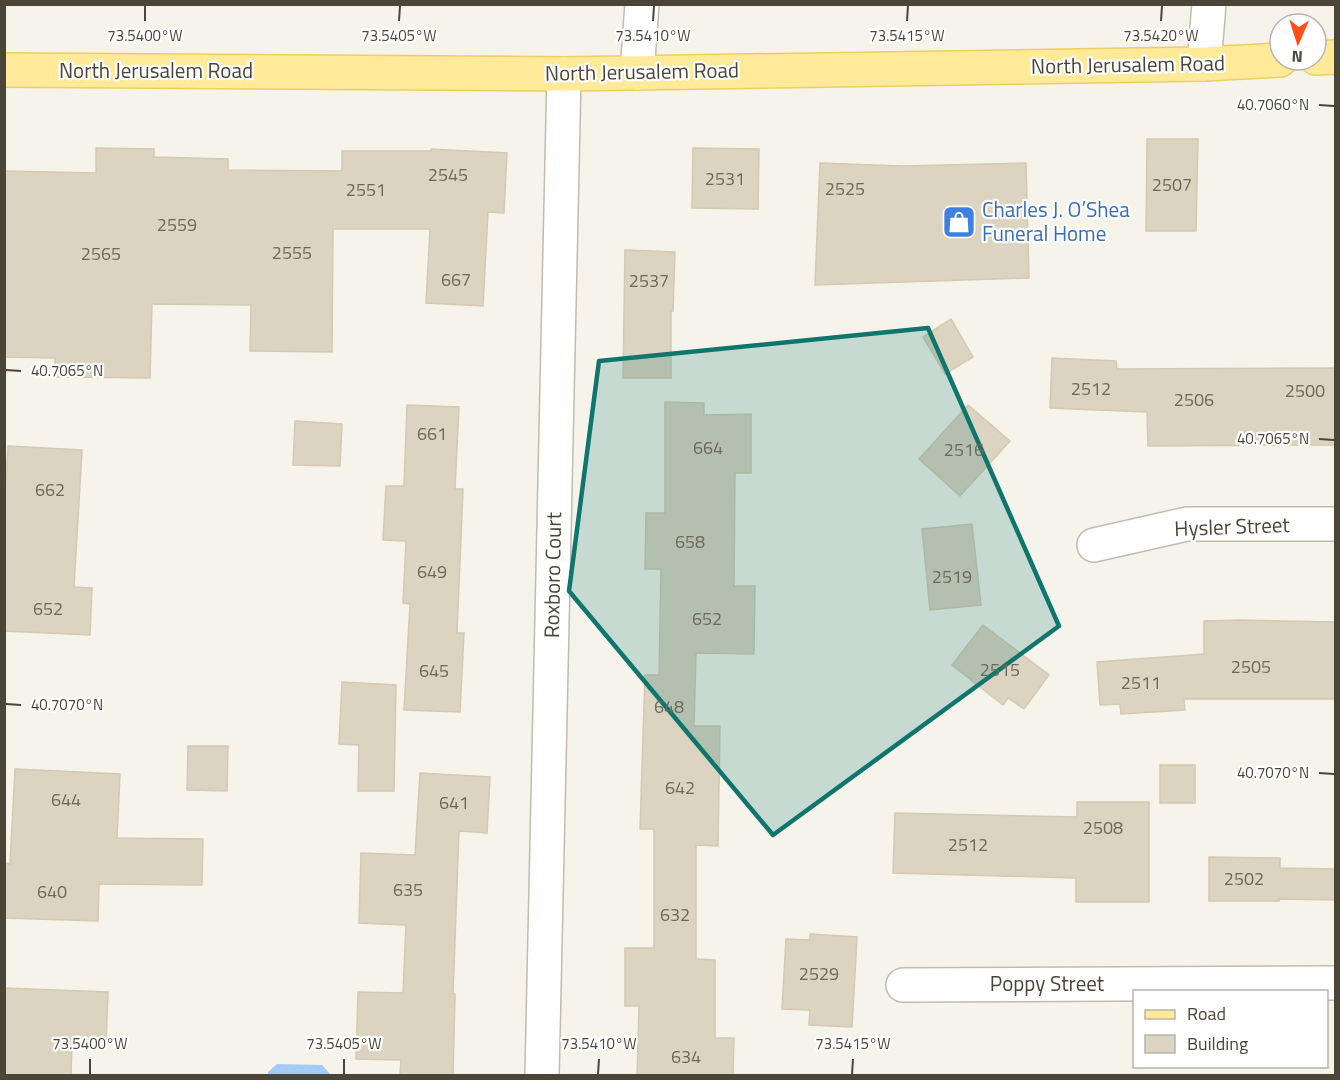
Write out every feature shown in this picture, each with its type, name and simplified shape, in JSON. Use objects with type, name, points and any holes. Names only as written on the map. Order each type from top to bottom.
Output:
[{"type":"main road","name":"North Jerusalem Road","points":[[4,70],[564,74],[1204,64],[1268,61]]},
{"type":"street","points":[[637,73],[642,4]]},
{"type":"street","points":[[1204,64],[1209,4]]},
{"type":"street","name":"Roxboro Court","points":[[542,1076],[564,74]]},
{"type":"street","name":"Hysler Street","points":[[1094,545],[1187,524],[1335,524]]},
{"type":"street","name":"Poppy Street","points":[[903,985],[1335,983]]},
{"type":"highlighted area","points":[[928,328],[1059,626],[773,835],[569,591],[599,361]]},
{"type":"water","points":[[277,1064],[322,1065],[331,1075],[268,1075],[268,1072]]},
{"type":"building","points":[[1147,139],[1198,139],[1196,231],[1146,231]]},
{"type":"building","points":[[96,148],[154,149],[154,157],[228,159],[228,170],[342,171],[342,151],[431,151],[431,149],[507,153],[504,213],[488,212],[483,306],[426,303],[430,229],[333,229],[332,352],[250,351],[251,305],[152,304],[150,378],[55,377],[55,358],[4,357],[4,171],[96,173]]},
{"type":"building","points":[[693,148],[759,149],[758,209],[692,208]]},
{"type":"building","name":"Charles J. O’Shea Funeral Home","points":[[820,163],[902,166],[1026,163],[1029,278],[815,285]]},
{"type":"building","points":[[625,250],[675,252],[673,311],[671,311],[671,378],[623,378]]},
{"type":"building","points":[[951,319],[973,357],[945,374],[923,337]]},
{"type":"building","points":[[1052,358],[1116,361],[1117,369],[1335,368],[1335,445],[1148,446],[1147,412],[1050,408]]},
{"type":"building","points":[[665,402],[704,403],[704,415],[751,414],[751,473],[735,473],[734,586],[755,586],[754,654],[696,653],[694,726],[720,726],[718,846],[696,845],[696,959],[715,960],[715,1038],[734,1038],[733,1076],[637,1076],[639,1006],[625,1006],[625,948],[654,948],[654,829],[640,829],[645,675],[659,675],[661,569],[645,569],[646,513],[665,513]]},
{"type":"building","points":[[407,405],[459,407],[455,489],[463,489],[457,633],[464,633],[460,712],[404,710],[410,604],[403,603],[406,541],[383,540],[386,486],[404,486]]},
{"type":"building","points":[[968,405],[1010,441],[960,496],[919,459]]},
{"type":"building","points":[[295,421],[342,424],[340,466],[293,465]]},
{"type":"building","points":[[8,446],[82,450],[74,587],[92,588],[90,635],[4,631],[4,514]]},
{"type":"building","points":[[972,524],[981,605],[930,610],[922,529]]},
{"type":"building","points":[[1204,621],[1335,622],[1335,699],[1184,699],[1185,710],[1121,714],[1120,704],[1100,705],[1097,662],[1204,654]]},
{"type":"building","points":[[983,625],[1049,675],[1024,709],[1008,698],[1003,705],[952,665]]},
{"type":"building","points":[[342,682],[396,685],[394,791],[358,791],[359,745],[339,744]]},
{"type":"building","points":[[188,746],[228,746],[227,791],[187,790]]},
{"type":"building","points":[[1160,765],[1195,765],[1195,803],[1160,803]]},
{"type":"building","points":[[15,769],[120,774],[117,838],[203,839],[202,885],[99,884],[98,921],[4,918],[4,863],[10,864]]},
{"type":"building","points":[[420,773],[490,777],[487,833],[459,831],[453,994],[455,994],[453,1076],[400,1076],[401,1060],[356,1059],[358,992],[403,993],[406,925],[359,923],[361,853],[415,855]]},
{"type":"building","points":[[1077,802],[1149,802],[1149,902],[1076,902],[1076,878],[893,873],[895,813],[1077,817]]},
{"type":"building","points":[[1209,857],[1280,858],[1280,868],[1335,869],[1335,900],[1209,901]]},
{"type":"building","points":[[810,934],[857,937],[852,1027],[809,1025],[810,1010],[782,1009],[786,939],[810,940]]},
{"type":"building","points":[[4,988],[108,992],[106,1044],[72,1043],[71,1076],[4,1076]]},
{"type":"place","name":"Charles J. O’Shea Funeral Home","points":[[959,222]]}]
